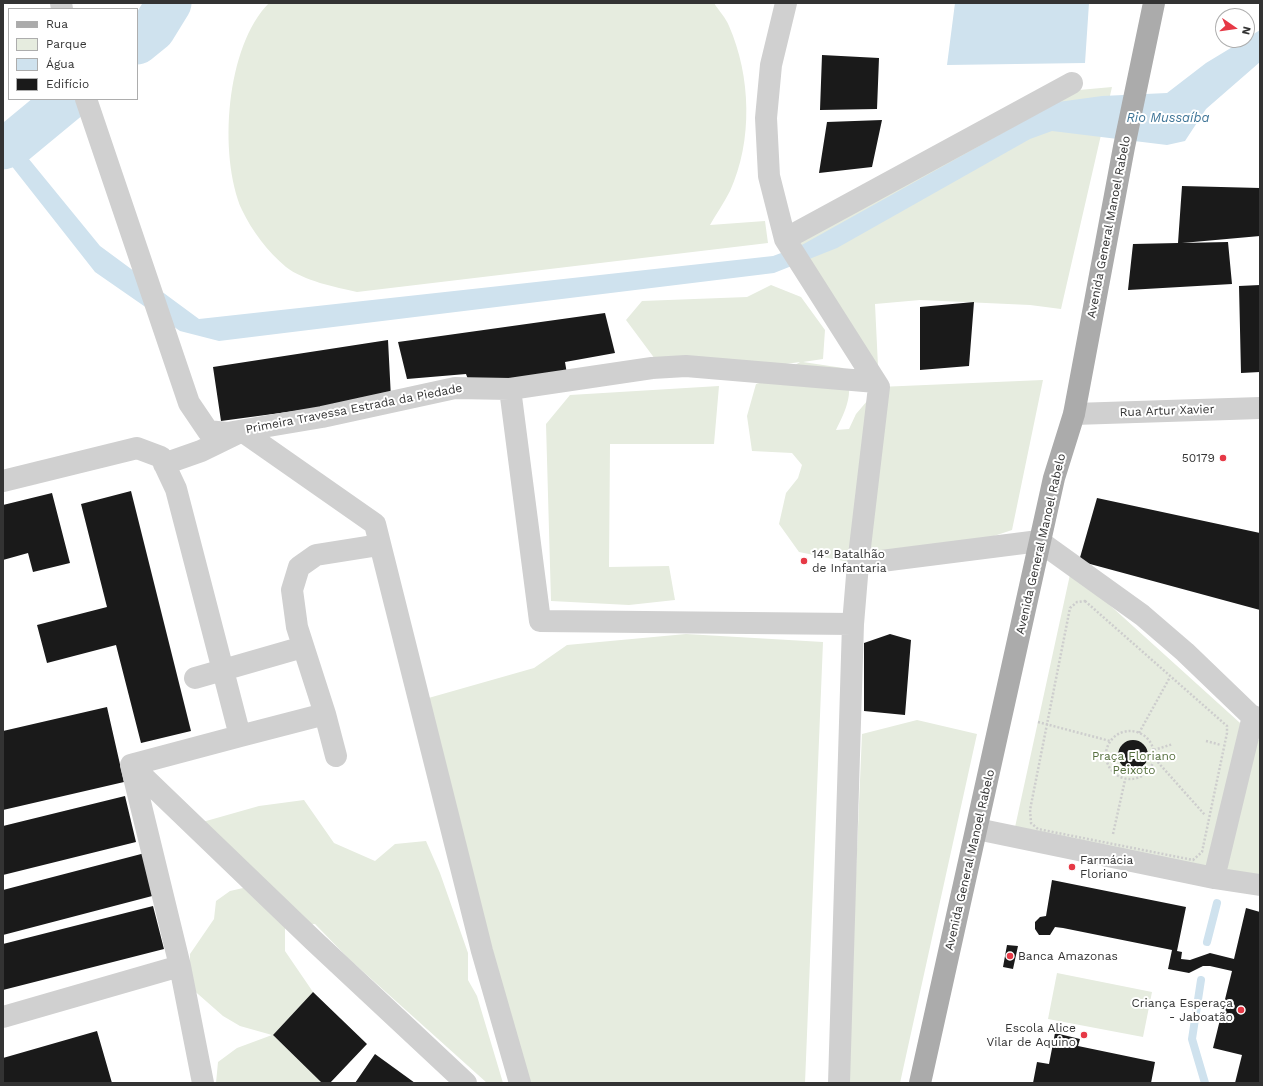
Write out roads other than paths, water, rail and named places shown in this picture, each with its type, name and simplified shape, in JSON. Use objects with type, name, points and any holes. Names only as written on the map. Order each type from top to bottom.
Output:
[{"type":"main road","name":"Avenida General Manoel Rabelo","points":[[920,1083],[1054,478],[1074,414],[1124,147],[1154,3]]},
{"type":"street","points":[[785,3],[772,65],[766,118],[769,176],[786,238],[802,267],[879,387],[858,564],[853,624],[839,1083]]},
{"type":"street","points":[[786,238],[1072,83]]},
{"type":"street","name":"Primeira Travessa Estrada da Piedade","points":[[86,100],[189,403],[208,432],[227,433],[322,417],[455,388],[510,389],[652,368],[686,366],[876,382]]},
{"type":"street","points":[[510,389],[540,621],[853,624]]},
{"type":"street","name":"Rua Artur Xavier","points":[[1074,414],[1260,408]]},
{"type":"street","points":[[164,464],[201,451],[242,431],[375,524],[379,545],[482,951],[520,1083]]},
{"type":"street","points":[[3,481],[137,448],[161,457],[176,489],[240,736]]},
{"type":"street","points":[[858,564],[1040,541],[1142,615],[1256,720],[1214,878]]},
{"type":"street","points":[[336,756],[325,714],[297,628],[292,590],[299,567],[316,556],[379,545]]},
{"type":"street","points":[[195,678],[303,647]]},
{"type":"street","points":[[131,765],[325,714]]},
{"type":"street","points":[[131,765],[180,966],[203,1083]]},
{"type":"street","points":[[131,765],[313,940],[466,1083]]},
{"type":"street","points":[[977,829],[1214,878],[1260,885]]},
{"type":"street","points":[[3,1017],[180,966]]},
{"type":"water","points":[[955,3],[1089,3],[1085,63],[947,65]]},
{"type":"water","name":"Rio Mussaíba","points":[[1260,30],[1260,62],[1206,109],[1185,141],[1167,145],[1052,131],[1030,139],[837,248],[774,273],[219,341],[180,331],[95,272],[3,155],[3,147],[15,142],[100,246],[199,319],[773,256],[800,246],[1058,102],[1102,96],[1167,93],[1206,63],[1231,48],[1255,48],[1255,33]]},
{"type":"waterway","points":[[138,41],[153,29],[169,3]]},
{"type":"waterway","points":[[3,147],[15,142],[66,100]]},
{"type":"waterway","points":[[1207,942],[1217,903]]},
{"type":"waterway","points":[[1201,980],[1192,1039],[1205,1083]]},
{"type":"place","name":"50179","points":[[1223,458]]},
{"type":"place","name":"14° Batalhão de Infantaria","points":[[804,561]]},
{"type":"place","name":"Farmácia Floriano","points":[[1072,867]]},
{"type":"place","name":"Banca Amazonas","points":[[1010,956]]},
{"type":"place","name":"Criança Esperaça - Jaboatão","points":[[1241,1010]]},
{"type":"place","name":"Escola Alice Vilar de Aquino","points":[[1084,1035]]},
{"type":"park label","name":"Praça Floriano Peixoto","points":[[1134,763]]}]
